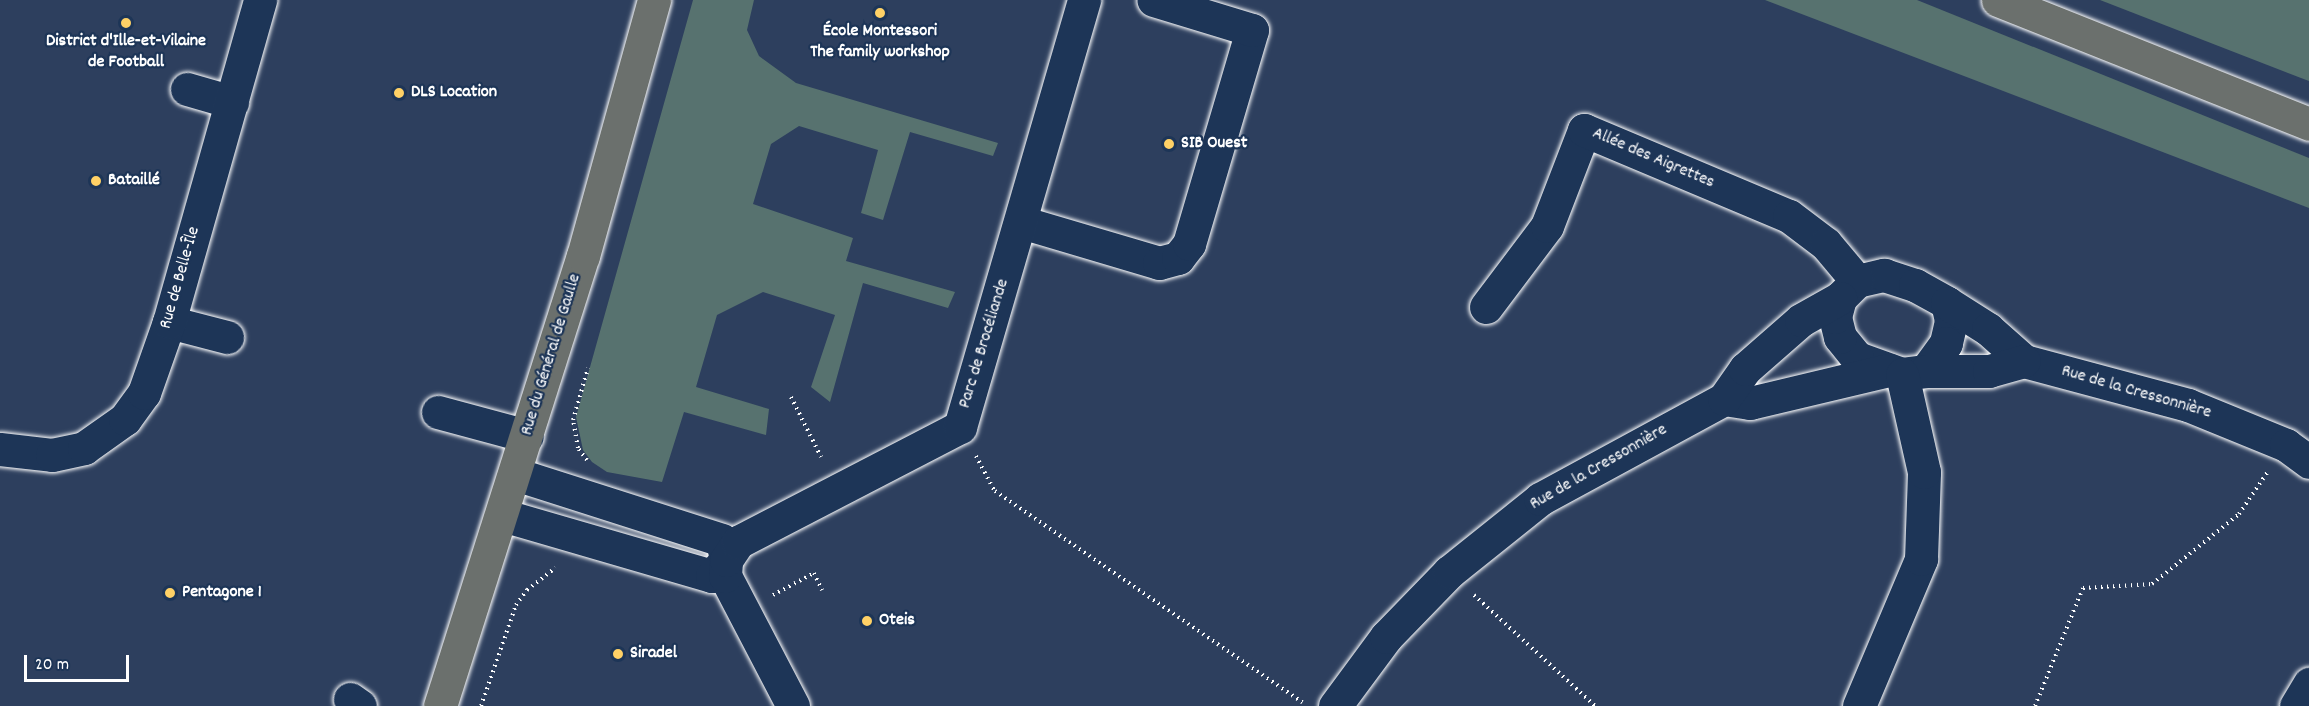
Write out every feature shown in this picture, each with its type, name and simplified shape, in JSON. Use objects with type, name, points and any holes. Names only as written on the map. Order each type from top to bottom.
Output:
[{"type":"main road","name":"Rue du Général de Gaulle","points":[[440,706],[527,436],[654,0]]},
{"type":"main road","points":[[1998,0],[2309,124]]},
{"type":"street","name":"Rue de Belle-Île","points":[[0,449],[52,454],[84,448],[118,425],[144,393],[169,322],[260,0]]},
{"type":"street","name":"Parc de Brocéliande","points":[[502,515],[712,576],[738,542],[960,426],[1084,0]]},
{"type":"street","points":[[1021,222],[1160,263],[1178,258],[1189,244],[1252,30],[1153,0]]},
{"type":"street","points":[[187,89],[232,102]]},
{"type":"street","name":"Allée des Aigrettes","points":[[1486,307],[1547,226],[1584,130],[1789,216],[1826,244],[1849,290]]},
{"type":"street","name":"Rue de la Cressonnière","points":[[1335,706],[1386,637],[1449,572],[1540,499],[1724,399],[1745,369],[1801,320],[1849,290],[1884,275],[1916,285],[1988,328],[2024,361],[2188,405],[2286,445],[2309,462]]},
{"type":"street","points":[[1849,290],[1835,316],[1839,337],[1857,358],[1906,372]]},
{"type":"street","points":[[1906,372],[1946,343],[1951,321],[1947,303]]},
{"type":"street","points":[[169,322],[227,337]]},
{"type":"street","points":[[1724,399],[1750,403],[1906,372],[1989,371],[2024,361]]},
{"type":"street","points":[[1859,706],[1921,559],[1924,472],[1906,372]]},
{"type":"street","points":[[438,412],[527,436]]},
{"type":"street","points":[[515,474],[722,540],[726,560],[725,576],[793,706]]},
{"type":"street","points":[[2296,706],[2309,684]]},
{"type":"path","points":[[588,368],[573,420],[578,448],[592,467]]},
{"type":"path","points":[[791,398],[821,457]]},
{"type":"path","points":[[960,426],[995,492],[1308,706]]},
{"type":"path","points":[[2035,706],[2083,588],[2152,584],[2239,514],[2271,467]]},
{"type":"path","points":[[481,706],[516,605],[549,569],[559,567]]},
{"type":"path","points":[[1449,572],[1595,706]]},
{"type":"path","points":[[743,611],[814,573],[822,590]]},
{"type":"green space","points":[[693,0],[754,0],[747,30],[759,56],[796,83],[998,143],[993,156],[910,132],[883,220],[861,213],[878,150],[799,126],[771,144],[753,204],[853,238],[846,261],[955,292],[948,308],[863,283],[830,402],[811,387],[835,315],[763,292],[717,315],[696,387],[769,409],[766,435],[684,412],[662,482],[607,472],[592,462],[583,450],[576,417]]},
{"type":"green space","points":[[1765,0],[1917,0],[2309,158],[2309,208]]},
{"type":"green space","points":[[2100,0],[2309,0],[2309,81],[2301,78]]},
{"type":"place","name":"École Montessori The family workshop","points":[[880,13]]},
{"type":"place","name":"District d'Ille-et-Vilaine de Football","points":[[126,23]]},
{"type":"place","name":"DLS Location","points":[[399,93]]},
{"type":"place","name":"SIB Ouest","points":[[1169,144]]},
{"type":"place","name":"Bataillé","points":[[96,181]]},
{"type":"place","name":"Pentagone 1","points":[[170,593]]},
{"type":"place","name":"Oteis","points":[[867,621]]},
{"type":"place","name":"Siradel","points":[[618,654]]}]
